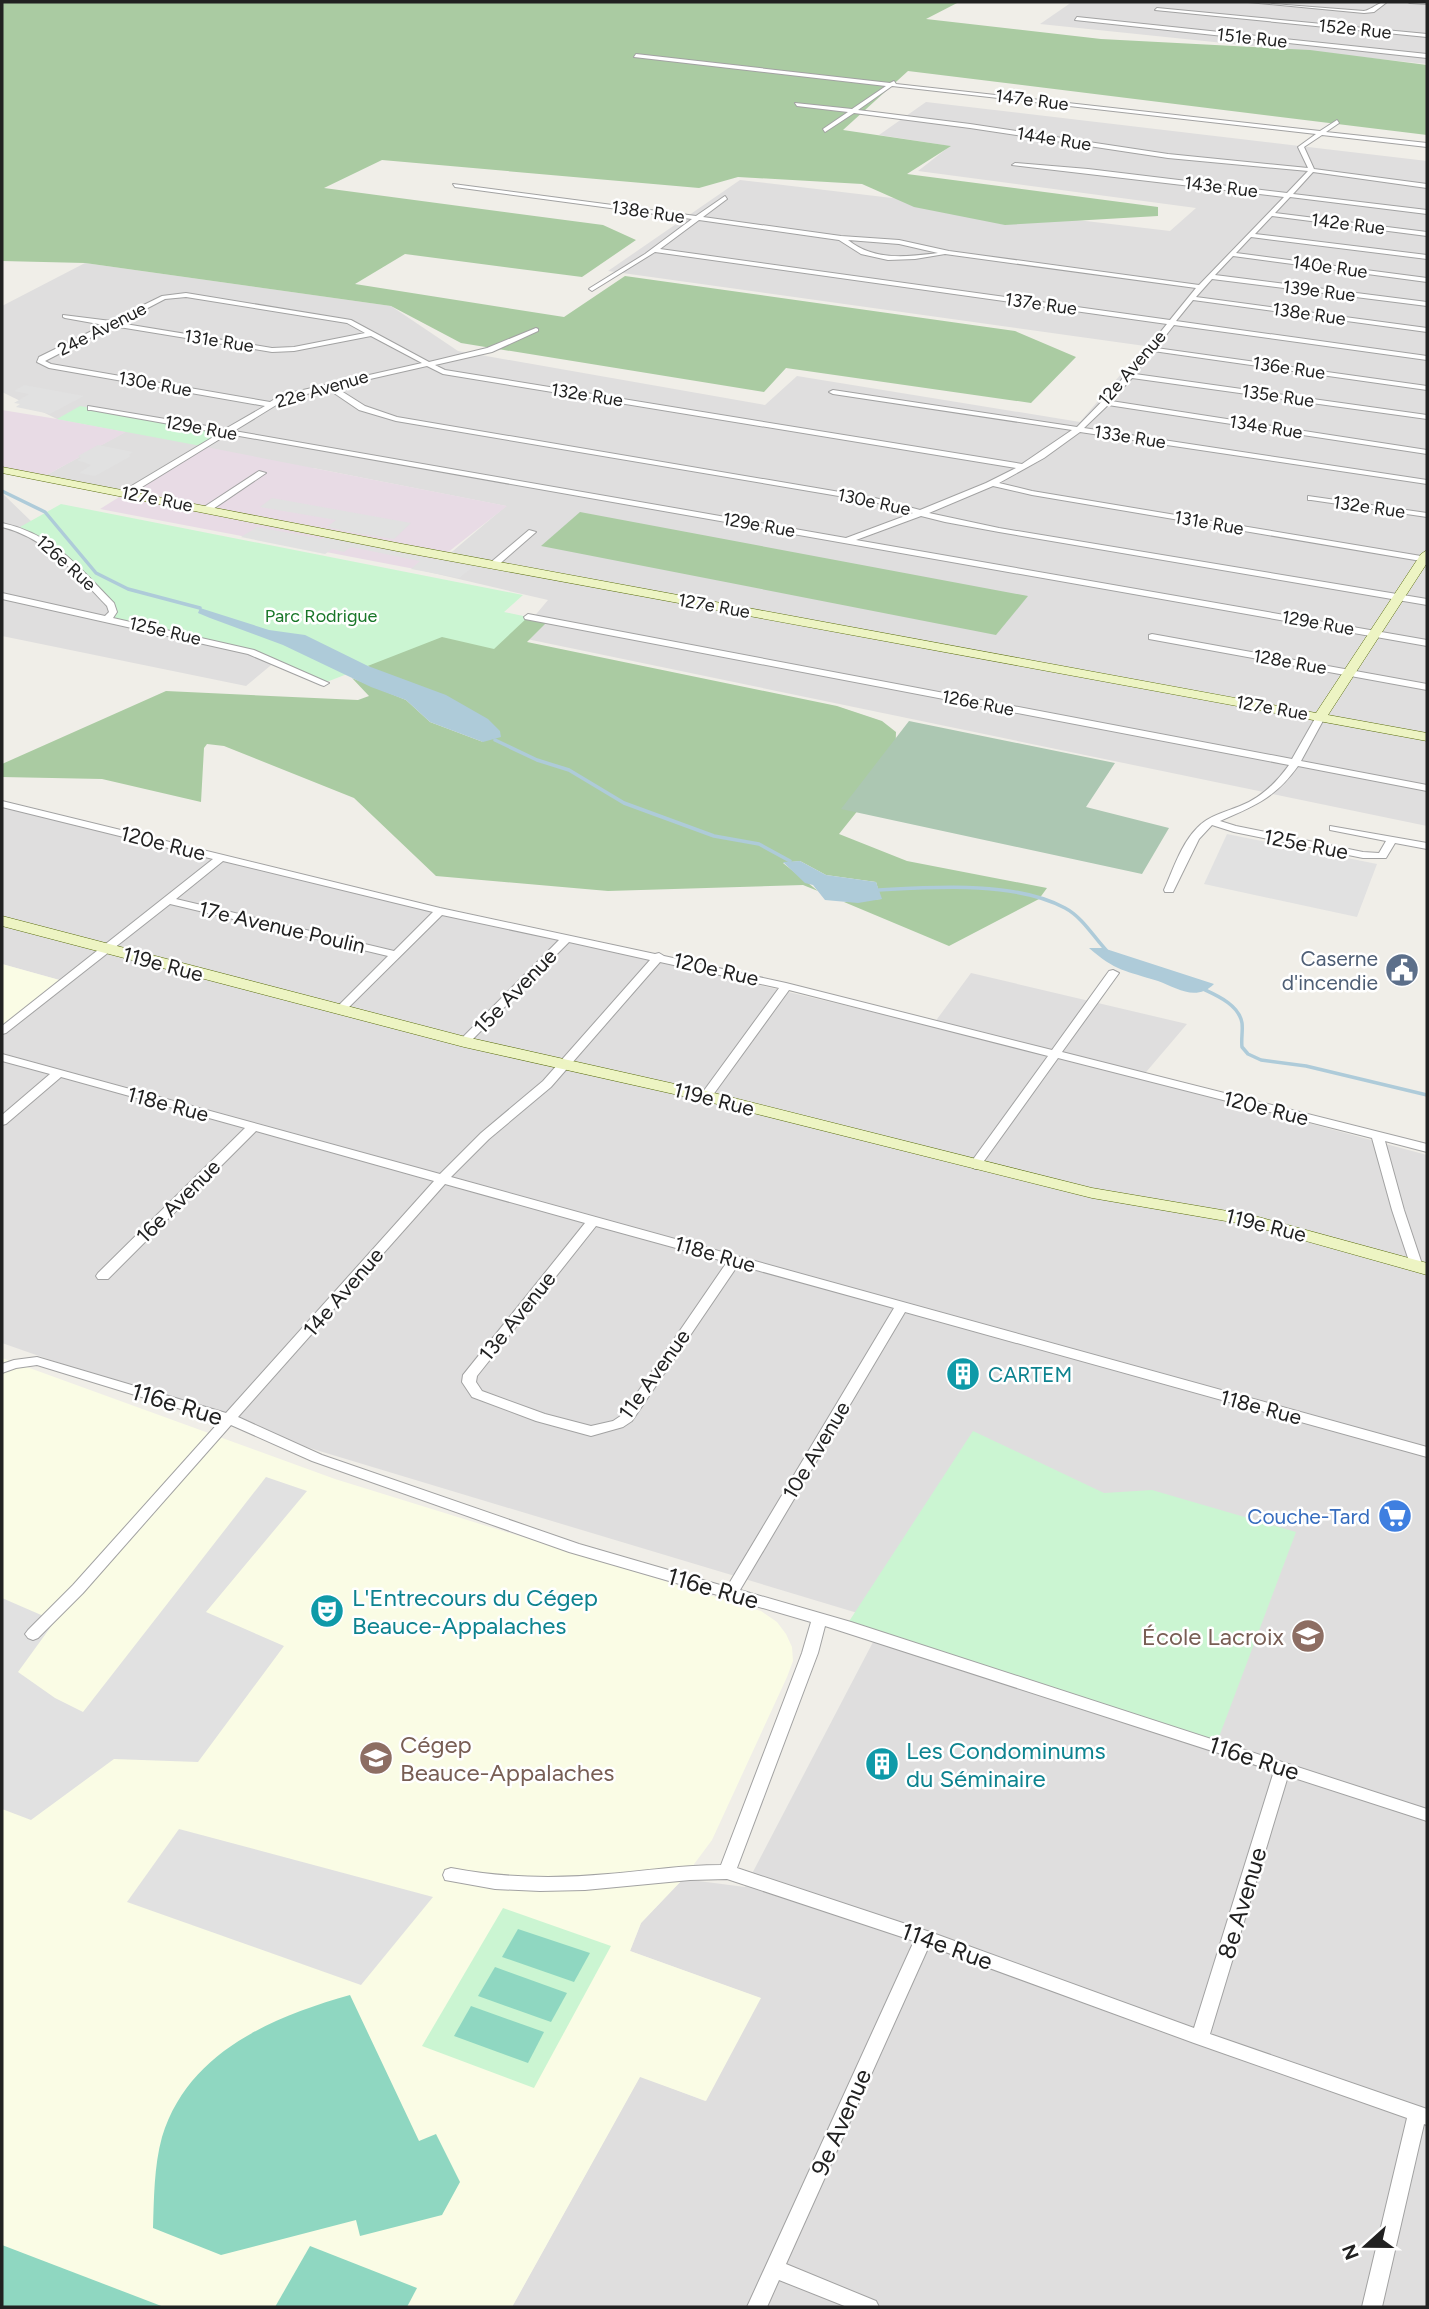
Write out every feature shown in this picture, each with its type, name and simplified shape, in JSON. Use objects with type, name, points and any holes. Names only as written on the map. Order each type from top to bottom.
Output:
[{"type":"street","points":[[1250,2],[1359,12],[1372,11],[1385,2]]},
{"type":"street","points":[[1410,2],[1427,4]]},
{"type":"street","name":"152e Rue","points":[[1157,9],[1427,36]]},
{"type":"street","name":"151e Rue","points":[[1077,19],[1427,56]]},
{"type":"street","name":"147e Rue","points":[[636,56],[1427,145]]},
{"type":"street","points":[[825,130],[894,83]]},
{"type":"street","name":"144e Rue","points":[[797,104],[1140,152],[1427,183]]},
{"type":"street","points":[[1312,170],[1301,147],[1337,121]]},
{"type":"street","name":"143e Rue","points":[[1015,165],[1088,171],[1427,212]]},
{"type":"street","name":"12e Avenue","points":[[849,540],[990,483],[1079,429],[1151,349],[1191,298],[1312,170]]},
{"type":"street","name":"138e Rue","points":[[455,185],[841,238],[891,241],[949,253],[1201,287]]},
{"type":"street","points":[[592,289],[655,250],[725,198]]},
{"type":"street","name":"142e Rue","points":[[1270,214],[1427,234]]},
{"type":"street","points":[[1250,234],[1427,257]]},
{"type":"street","name":"138e Rue","points":[[841,238],[856,251],[872,256],[902,258],[949,253]]},
{"type":"street","name":"137e Rue","points":[[655,250],[1427,358]]},
{"type":"street","name":"140e Rue","points":[[1232,254],[1427,280]]},
{"type":"street","name":"139e Rue","points":[[1211,276],[1427,304]]},
{"type":"street","name":"132e Rue","points":[[164,297],[186,295],[337,319],[373,333],[426,364],[450,373],[1021,466]]},
{"type":"street","name":"24e Avenue","points":[[41,362],[42,359],[110,323],[164,297]]},
{"type":"street","name":"138e Rue","points":[[1191,298],[1427,330]]},
{"type":"street","name":"131e Rue","points":[[65,316],[272,350],[294,349],[373,333]]},
{"type":"street","name":"22e Avenue","points":[[126,493],[269,404],[293,394],[497,347],[536,330]]},
{"type":"street","name":"136e Rue","points":[[1151,349],[1427,388]]},
{"type":"street","name":"130e Rue","points":[[41,362],[49,366],[269,404]]},
{"type":"street","name":"135e Rue","points":[[1128,375],[1427,417]]},
{"type":"street","name":"130e Rue","points":[[328,386],[362,408],[396,419],[866,499],[999,530],[1427,602]]},
{"type":"street","name":"133e Rue","points":[[833,392],[1427,482]]},
{"type":"street","name":"134e Rue","points":[[1104,402],[1427,452]]},
{"type":"street","name":"129e Rue","points":[[91,408],[1427,643]]},
{"type":"street","name":"127e Rue","points":[[2,470],[493,565],[1427,737]]},
{"type":"street","points":[[206,509],[262,473]]},
{"type":"street","name":"131e Rue","points":[[990,483],[1032,493],[1426,558]]},
{"type":"street","name":"132e Rue","points":[[1311,498],[1427,516]]},
{"type":"street","name":"126e Rue","points":[[2,525],[33,532],[57,551],[111,605],[113,612],[108,618]]},
{"type":"street","points":[[493,565],[532,532]]},
{"type":"street","points":[[1169,890],[1198,832],[1267,795],[1284,781],[1348,673],[1397,597],[1426,558]]},
{"type":"street","name":"125e Rue","points":[[2,596],[251,652],[324,682]]},
{"type":"street","name":"126e Rue","points":[[528,617],[1427,789]]},
{"type":"street","name":"128e Rue","points":[[1152,637],[1427,687]]},
{"type":"street","name":"120e Rue","points":[[2,803],[440,911],[786,986],[1427,1148]]},
{"type":"street","name":"125e Rue","points":[[1213,822],[1234,829],[1363,855],[1382,856],[1392,839]]},
{"type":"street","name":"125e Rue","points":[[1334,828],[1427,846]]},
{"type":"street","points":[[2,1031],[222,857]]},
{"type":"street","name":"17e Avenue Poulin","points":[[168,900],[397,954]]},
{"type":"street","points":[[340,1010],[440,911]]},
{"type":"street","name":"119e Rue","points":[[2,921],[464,1042],[706,1096],[1092,1193],[1251,1220],[1422,1268]]},
{"type":"street","name":"15e Avenue","points":[[464,1042],[566,939]]},
{"type":"street","name":"14e Avenue","points":[[33,1634],[78,1590],[443,1178],[485,1136],[534,1096],[659,957]]},
{"type":"street","points":[[975,1165],[1113,973]]},
{"type":"street","points":[[706,1096],[786,986]]},
{"type":"street","name":"118e Rue","points":[[2,1057],[1427,1452]]},
{"type":"street","points":[[2,1121],[57,1074]]},
{"type":"street","name":"16e Avenue","points":[[103,1276],[253,1126]]},
{"type":"street","points":[[1378,1136],[1398,1210],[1422,1268]]},
{"type":"street","name":"13e Avenue","points":[[541,1418],[478,1394],[469,1382],[470,1375],[594,1220]]},
{"type":"street","name":"11e Avenue","points":[[541,1418],[591,1431],[618,1424],[627,1418],[734,1260]]},
{"type":"street","name":"10e Avenue","points":[[731,1593],[901,1307]]},
{"type":"street","name":"116e Rue","points":[[2,1369],[13,1364],[37,1361],[230,1419],[317,1458],[574,1548],[820,1618],[1427,1815]]},
{"type":"street","points":[[727,1872],[810,1653],[820,1618]]},
{"type":"street","name":"8e Avenue","points":[[1200,2038],[1283,1767]]},
{"type":"street","name":"114e Rue","points":[[451,1875],[482,1882],[516,1884],[627,1880],[695,1871],[727,1872],[924,1937],[1200,2038],[1422,2115]]},
{"type":"street","name":"9e Avenue","points":[[757,2307],[924,1937]]},
{"type":"street","points":[[1372,2307],[1422,2115]]},
{"type":"street","points":[[775,2269],[869,2307]]},
{"type":"shaded area","points":[[1072,2],[1427,2],[1427,64],[1040,24]]},
{"type":"shaded area","points":[[926,102],[1427,161],[1427,826],[517,637],[548,600],[420,570],[447,556],[506,506],[313,468],[126,493],[43,477],[125,432],[57,419],[2,392],[2,306],[85,263],[391,306],[458,351],[765,405],[797,376],[1080,422],[1145,346],[608,271],[740,180],[1170,231],[1196,208],[918,171],[950,146],[879,135]]},
{"type":"shaded area","points":[[24,385],[84,396],[50,414],[16,407],[20,404],[14,403],[29,394],[14,391]]},
{"type":"shaded area","points":[[2,410],[126,432],[43,477],[2,470]]},
{"type":"shaded area","points":[[98,445],[133,452],[129,455],[131,456],[95,476],[79,473],[91,465],[77,460],[81,458],[78,456]]},
{"type":"shaded area","points":[[201,446],[507,506],[447,553],[420,570],[100,509]]},
{"type":"shaded area","points":[[2,493],[125,612],[287,652],[246,686],[2,636]]},
{"type":"shaded area","points":[[272,498],[411,523],[394,539],[356,533],[327,527],[336,520],[260,507]]},
{"type":"shaded area","points":[[257,527],[322,539],[325,537],[473,567],[459,578],[411,569],[420,561],[351,547],[344,552],[332,549],[325,554],[241,537]]},
{"type":"shaded area","points":[[909,721],[1115,763],[1086,807],[1169,828],[1142,874],[841,809]]},
{"type":"shaded area","points":[[2,806],[932,1026],[971,973],[1187,1024],[1141,1078],[1427,1155],[1427,2307],[512,2307],[640,2076],[705,2101],[760,1998],[630,1951],[641,1923],[683,1879],[745,1887],[884,1621],[253,1431],[2,1343],[2,1031],[63,981],[2,964]]},
{"type":"shaded area","points":[[1227,834],[1377,864],[1357,917],[1204,884]]},
{"type":"shaded area","points":[[2,964],[63,981],[2,1031]]},
{"type":"shaded area","name":"Cégep Beauce-Appalaches","points":[[2,1358],[335,1479],[761,1611],[777,1622],[786,1634],[792,1647],[793,1661],[712,1840],[683,1879],[641,1923],[630,1951],[761,1998],[706,2101],[640,2077],[512,2307],[2,2307]]},
{"type":"shaded area","points":[[266,1477],[307,1491],[206,1612],[284,1646],[198,1762],[114,1759],[31,1820],[2,1809],[2,1598],[55,1621],[18,1672],[55,1698],[83,1712]]},
{"type":"shaded area","points":[[179,1829],[433,1897],[361,1985],[127,1902]]},
{"type":"green space","points":[[2,2],[959,2],[926,19],[1101,39],[1310,50],[1427,65],[1427,135],[908,71],[843,130],[951,146],[907,174],[1158,207],[1158,216],[1005,225],[914,207],[862,184],[738,177],[699,188],[382,160],[324,188],[603,225],[636,240],[582,277],[405,254],[355,284],[564,317],[625,276],[1015,331],[1076,357],[1031,403],[786,368],[764,392],[461,343],[391,306],[85,263],[2,261]]},
{"type":"green space","points":[[80,406],[224,432],[201,446],[57,419]]},
{"type":"green space","name":"Parc Rodrigue","points":[[61,504],[523,595],[504,612],[528,617],[494,649],[442,637],[324,683],[267,658],[108,618],[113,612],[70,564],[47,543],[20,527]]},
{"type":"green space","points":[[580,512],[1028,596],[996,635],[541,546]]},
{"type":"green space","points":[[132,526],[546,623],[527,642],[837,706],[882,721],[896,732],[895,764],[839,834],[907,861],[1047,888],[1039,899],[949,946],[844,902],[881,899],[876,882],[826,875],[800,861],[783,863],[818,891],[803,885],[608,891],[436,876],[354,798],[224,746],[207,744],[204,748],[201,802],[102,779],[2,777],[2,764],[166,691],[358,700],[369,696],[352,678],[406,700],[430,722],[483,742],[368,666],[310,637]]},
{"type":"green space","points":[[973,1431],[1104,1493],[1152,1490],[1296,1532],[1216,1745],[846,1626]]},
{"type":"green space","points":[[503,1908],[611,1946],[534,2088],[422,2046]]},
{"type":"green space","points":[[518,1929],[590,1953],[574,1982],[502,1957]]},
{"type":"green space","points":[[495,1967],[567,1993],[551,2022],[478,1996]]},
{"type":"green space","points":[[350,1995],[419,2141],[436,2134],[460,2182],[442,2215],[360,2236],[356,2220],[221,2255],[153,2228],[159,2148],[174,2107],[191,2082],[236,2042],[263,2027]]},
{"type":"green space","points":[[471,2006],[544,2032],[528,2063],[454,2036]]},
{"type":"green space","points":[[2,2245],[164,2307],[2,2307]]},
{"type":"green space","points":[[310,2246],[417,2288],[407,2307],[275,2307]]},
{"type":"water","points":[[200,608],[269,630],[305,635],[368,666],[446,695],[488,719],[500,731],[501,737],[483,742],[430,722],[406,700],[371,687],[283,645],[198,613]]},
{"type":"water","points":[[800,861],[826,875],[876,882],[882,899],[858,903],[825,900],[813,885],[805,883],[783,862]]},
{"type":"water","points":[[1089,948],[1103,948],[1214,984],[1200,992],[1179,990],[1121,969]]},
{"type":"waterway","points":[[2,491],[45,512],[96,573],[128,589],[200,608]]},
{"type":"waterway","points":[[495,740],[537,760],[569,770],[624,803],[714,836],[759,844],[790,861]]},
{"type":"waterway","points":[[879,890],[974,888],[1023,893],[1045,899],[1071,912],[1106,950]]},
{"type":"waterway","points":[[1203,989],[1227,1002],[1237,1011],[1242,1023],[1242,1047],[1248,1054],[1261,1060],[1306,1066],[1427,1095]]},
{"type":"place","name":"Caserne d'incendie","points":[[1402,970]]},
{"type":"place","name":"CARTEM","points":[[963,1374]]},
{"type":"place","name":"Couche-Tard","points":[[1395,1516]]},
{"type":"place","name":"L'Entrecours du Cégep Beauce-Appalaches","points":[[327,1611]]},
{"type":"place","name":"École Lacroix","points":[[1308,1636]]},
{"type":"place","name":"Cégep Beauce-Appalaches","points":[[376,1758]]},
{"type":"place","name":"Les Condominums du Séminaire","points":[[882,1764]]}]
